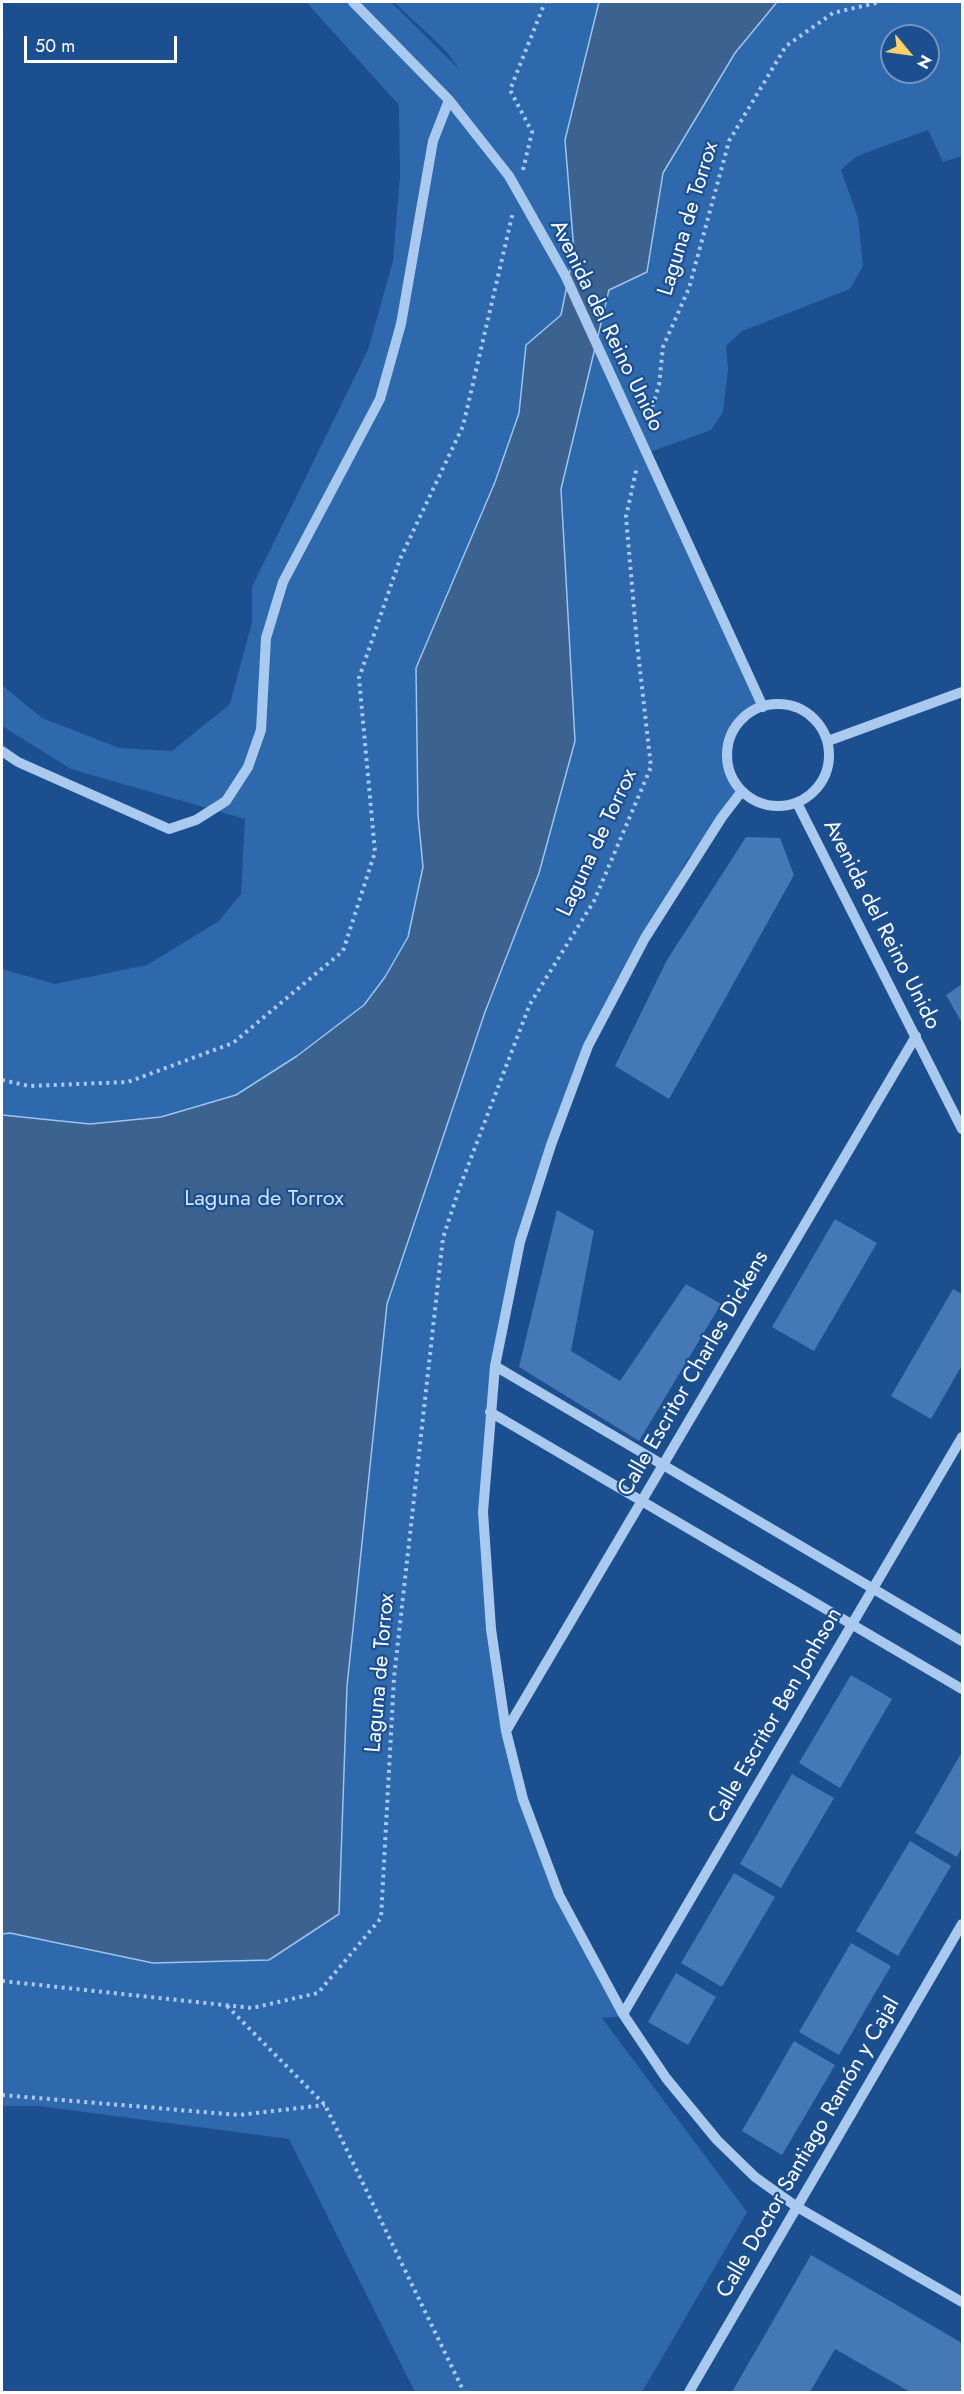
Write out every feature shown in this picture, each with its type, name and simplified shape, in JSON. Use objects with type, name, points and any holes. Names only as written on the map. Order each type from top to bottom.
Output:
[{"type":"street","name":"Avenida del Reino Unido","points":[[353,2],[449,100],[509,176],[565,275],[763,707]]},
{"type":"street","points":[[2,751],[18,762],[169,829],[196,820],[226,801],[248,767],[261,730],[266,638],[283,582],[380,399],[401,324],[433,141],[449,100]]},
{"type":"street","points":[[828,741],[963,692]]},
{"type":"street","points":[[787,705],[809,714],[820,726],[828,741],[827,771],[820,784],[810,795],[797,803],[783,806],[768,805],[754,800],[742,791],[732,777],[728,761],[729,744],[735,728],[747,715],[763,707],[787,705]]},
{"type":"street","points":[[742,791],[722,817],[645,938],[588,1046],[520,1242],[495,1366],[490,1412],[483,1512],[491,1629],[506,1731],[523,1798],[559,1895],[623,2014],[666,2078],[717,2140],[755,2177],[797,2208],[963,2302]]},
{"type":"street","name":"Avenida del Reino Unido","points":[[797,803],[963,1129]]},
{"type":"street","name":"Calle Escritor Charles Dickens","points":[[506,1731],[915,1036]]},
{"type":"street","points":[[495,1366],[963,1641]]},
{"type":"street","points":[[490,1412],[963,1689]]},
{"type":"street","name":"Calle Escritor Ben Jonhson","points":[[623,2014],[963,1437]]},
{"type":"street","name":"Calle Doctor Santiago Ramón y Cajal","points":[[689,2392],[963,1923]]},
{"type":"path","points":[[2,1080],[29,1086],[128,1082],[233,1043],[343,951],[375,852],[359,678],[400,559],[463,426],[532,132],[510,90],[545,2]]},
{"type":"path","name":"Laguna de Torrox","points":[[2,1981],[252,2008],[318,1993],[381,1918],[394,1678],[443,1239],[459,1189],[530,1004],[594,901],[651,767],[626,517],[642,444],[659,385],[663,347],[689,288],[729,141],[786,46],[833,13],[880,2]]},
{"type":"path","points":[[227,2005],[325,2105],[464,2392]]},
{"type":"path","points":[[2,2095],[238,2115],[325,2105]]},
{"type":"green space","name":"Laguna de Torrox","points":[[306,2],[391,2],[460,70],[446,51],[394,2],[962,2],[962,156],[943,162],[928,130],[857,156],[841,170],[858,218],[863,266],[850,289],[742,331],[726,346],[728,370],[723,412],[711,430],[650,452],[761,705],[748,714],[733,740],[732,768],[741,796],[686,861],[590,1047],[526,1227],[495,1363],[487,1514],[503,1728],[561,1896],[626,2016],[602,2018],[747,2212],[642,2392],[415,2392],[289,2139],[39,2106],[2,2106],[2,969],[55,984],[147,965],[219,921],[241,894],[245,819],[71,769],[2,726],[2,685],[42,718],[119,748],[172,751],[230,704],[252,622],[252,587],[368,350],[393,261],[400,175],[399,105]]},
{"type":"shaded area","name":"Laguna de Torrox","points":[[599,2],[777,2],[735,53],[663,173],[647,272],[609,290],[561,489],[575,741],[539,873],[485,1012],[387,1304],[347,1686],[339,1914],[269,1960],[153,1963],[10,1933],[2,1934],[2,1115],[90,1124],[161,1117],[236,1095],[297,1056],[364,1005],[385,977],[408,937],[423,867],[418,815],[416,668],[495,482],[519,413],[526,345],[561,315],[574,251],[565,140]]},
{"type":"building","points":[[746,837],[780,838],[794,875],[669,1099],[615,1066],[667,960]]},
{"type":"building","points":[[962,984],[962,1023],[946,995]]},
{"type":"building","points":[[557,1210],[594,1231],[571,1351],[620,1381],[686,1284],[721,1304],[639,1441],[519,1367]]},
{"type":"building","points":[[835,1219],[877,1243],[814,1351],[772,1327]]},
{"type":"building","points":[[953,1289],[962,1294],[962,1365],[931,1419],[891,1396]]},
{"type":"building","points":[[851,1675],[892,1699],[840,1788],[799,1763]]},
{"type":"building","points":[[962,1752],[962,1847],[957,1857],[915,1833]]},
{"type":"building","points":[[792,1774],[834,1798],[781,1888],[740,1864]]},
{"type":"building","points":[[910,1841],[951,1866],[898,1956],[856,1931]]},
{"type":"building","points":[[734,1873],[775,1897],[722,1987],[681,1963]]},
{"type":"building","points":[[851,1943],[891,1966],[839,2055],[799,2032]]},
{"type":"building","points":[[676,1973],[716,1997],[688,2045],[648,2022]]},
{"type":"building","points":[[794,2041],[835,2065],[782,2155],[742,2131]]},
{"type":"building","points":[[811,2255],[962,2343],[962,2392],[910,2392],[835,2349],[810,2392],[732,2392]]}]
